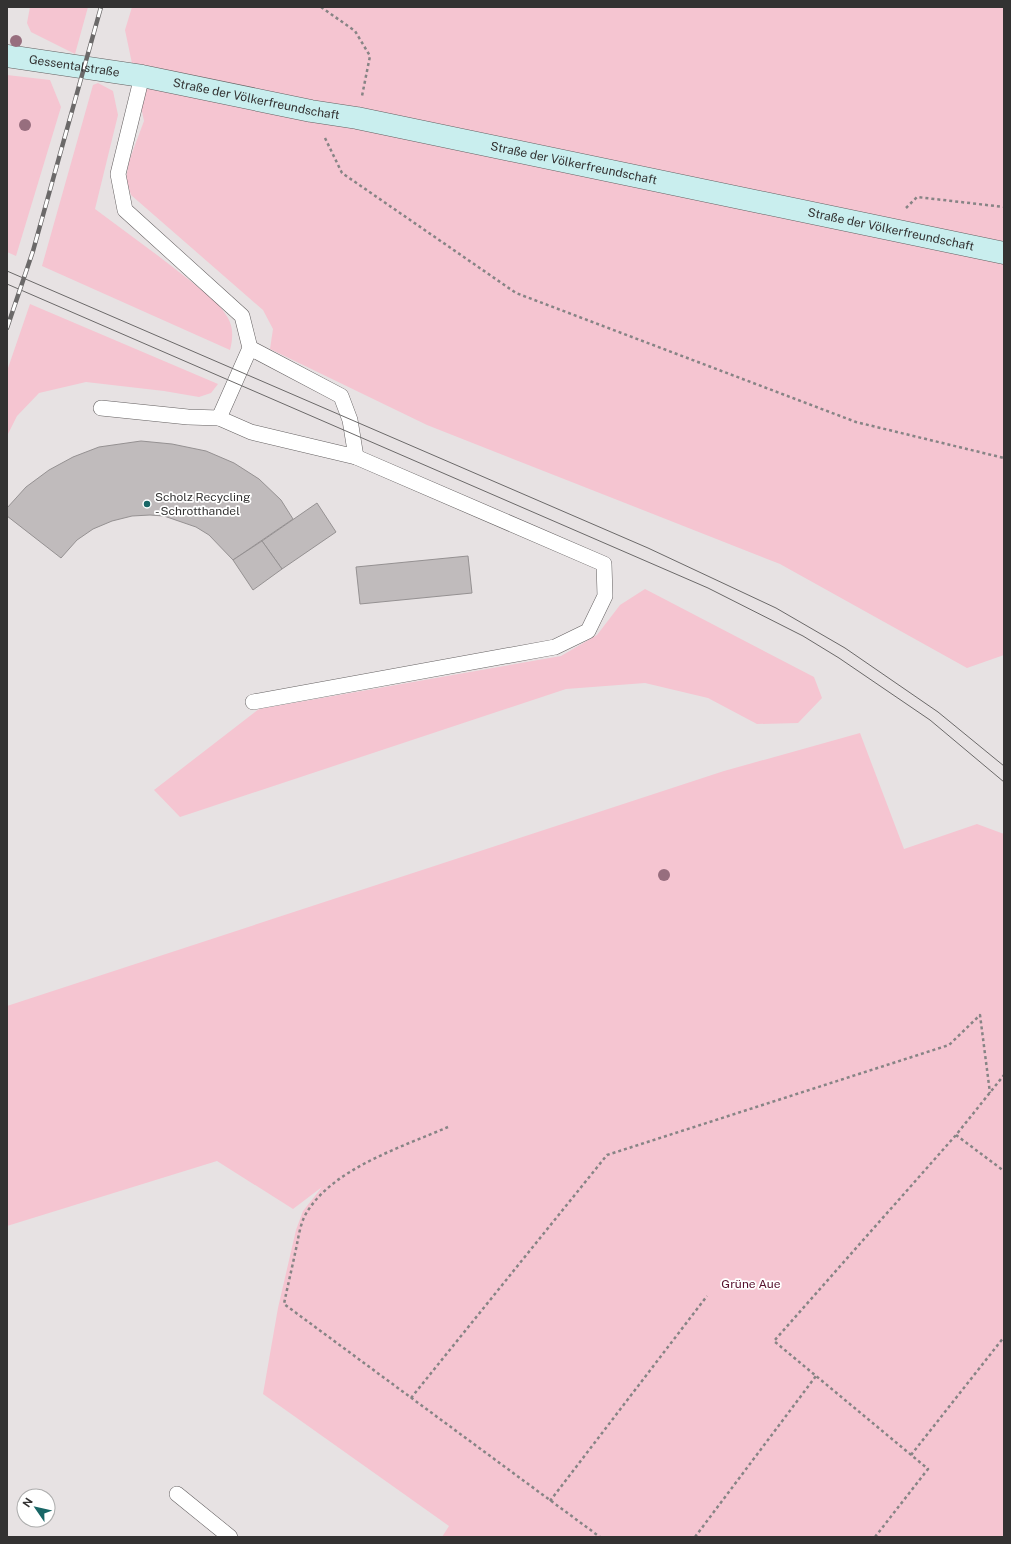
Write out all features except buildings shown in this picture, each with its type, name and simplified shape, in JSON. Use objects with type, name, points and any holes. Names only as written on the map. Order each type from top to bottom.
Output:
[{"type":"main road","name":"Gessentalstraße","points":[[7,56],[142,76]]},
{"type":"main road","name":"Straße der Völkerfreundschaft","points":[[142,76],[312,111],[357,118],[1004,253]]},
{"type":"lane","points":[[142,76],[118,174],[125,210],[242,316],[250,348],[219,418]]},
{"type":"lane","points":[[250,348],[341,396],[350,420],[356,457]]},
{"type":"lane","points":[[101,408],[188,417],[219,418],[251,432],[356,457],[604,564],[605,596],[588,631],[555,647],[254,702]]},
{"type":"lane","points":[[177,1494],[230,1537]]},
{"type":"path","points":[[321,7],[355,31],[370,56],[357,118]]},
{"type":"path","points":[[312,111],[342,173],[516,293],[856,422],[1004,458]]},
{"type":"path","points":[[885,227],[917,197],[1004,207]]},
{"type":"path","points":[[411,1398],[607,1155],[949,1044],[980,1015],[990,1093]]},
{"type":"path","points":[[875,1537],[928,1468],[774,1341],[956,1135],[1004,1075]]},
{"type":"path","points":[[448,1127],[364,1163],[322,1192],[306,1213],[300,1229],[284,1304],[600,1537]]},
{"type":"path","points":[[956,1135],[1004,1172]]},
{"type":"path","points":[[550,1501],[707,1296]]},
{"type":"path","points":[[911,1455],[1004,1337]]},
{"type":"path","points":[[695,1537],[816,1376]]},
{"type":"green space","points":[[30,7],[88,7],[75,54],[31,32],[27,23]]},
{"type":"green space","points":[[132,7],[1004,7],[1004,655],[967,668],[780,564],[427,425],[270,349],[273,329],[263,310],[131,195],[126,179],[129,161],[144,121],[125,30]]},
{"type":"green space","points":[[7,75],[50,80],[61,107],[16,256],[7,252]]},
{"type":"green space","points":[[98,83],[113,91],[118,115],[95,209],[177,270],[218,305],[229,319],[232,328],[230,350],[42,266],[93,85]]},
{"type":"green space","points":[[30,304],[218,384],[211,393],[199,397],[164,391],[86,382],[39,393],[17,416],[7,436],[7,371]]},
{"type":"green space","points":[[645,589],[814,677],[822,698],[798,723],[757,724],[708,698],[645,683],[566,689],[180,817],[154,790],[259,709],[561,656],[597,635],[620,605]]},
{"type":"green space","name":"Grüne Aue","points":[[860,733],[904,849],[977,824],[1004,834],[1004,1537],[442,1537],[449,1526],[263,1394],[278,1308],[296,1230],[303,1211],[322,1187],[293,1209],[217,1161],[7,1226],[7,1006],[724,771]]},
{"type":"tram line","points":[[7,271],[648,548],[776,608],[845,648],[938,712],[1004,766]]},
{"type":"tram line","points":[[7,284],[708,588],[803,636],[839,658],[930,720],[1004,782]]},
{"type":"railway","points":[[7,328],[33,251],[101,7]]},
{"type":"place","name":"Scholz Recycling - Schrotthandel","points":[[147,504]]}]
